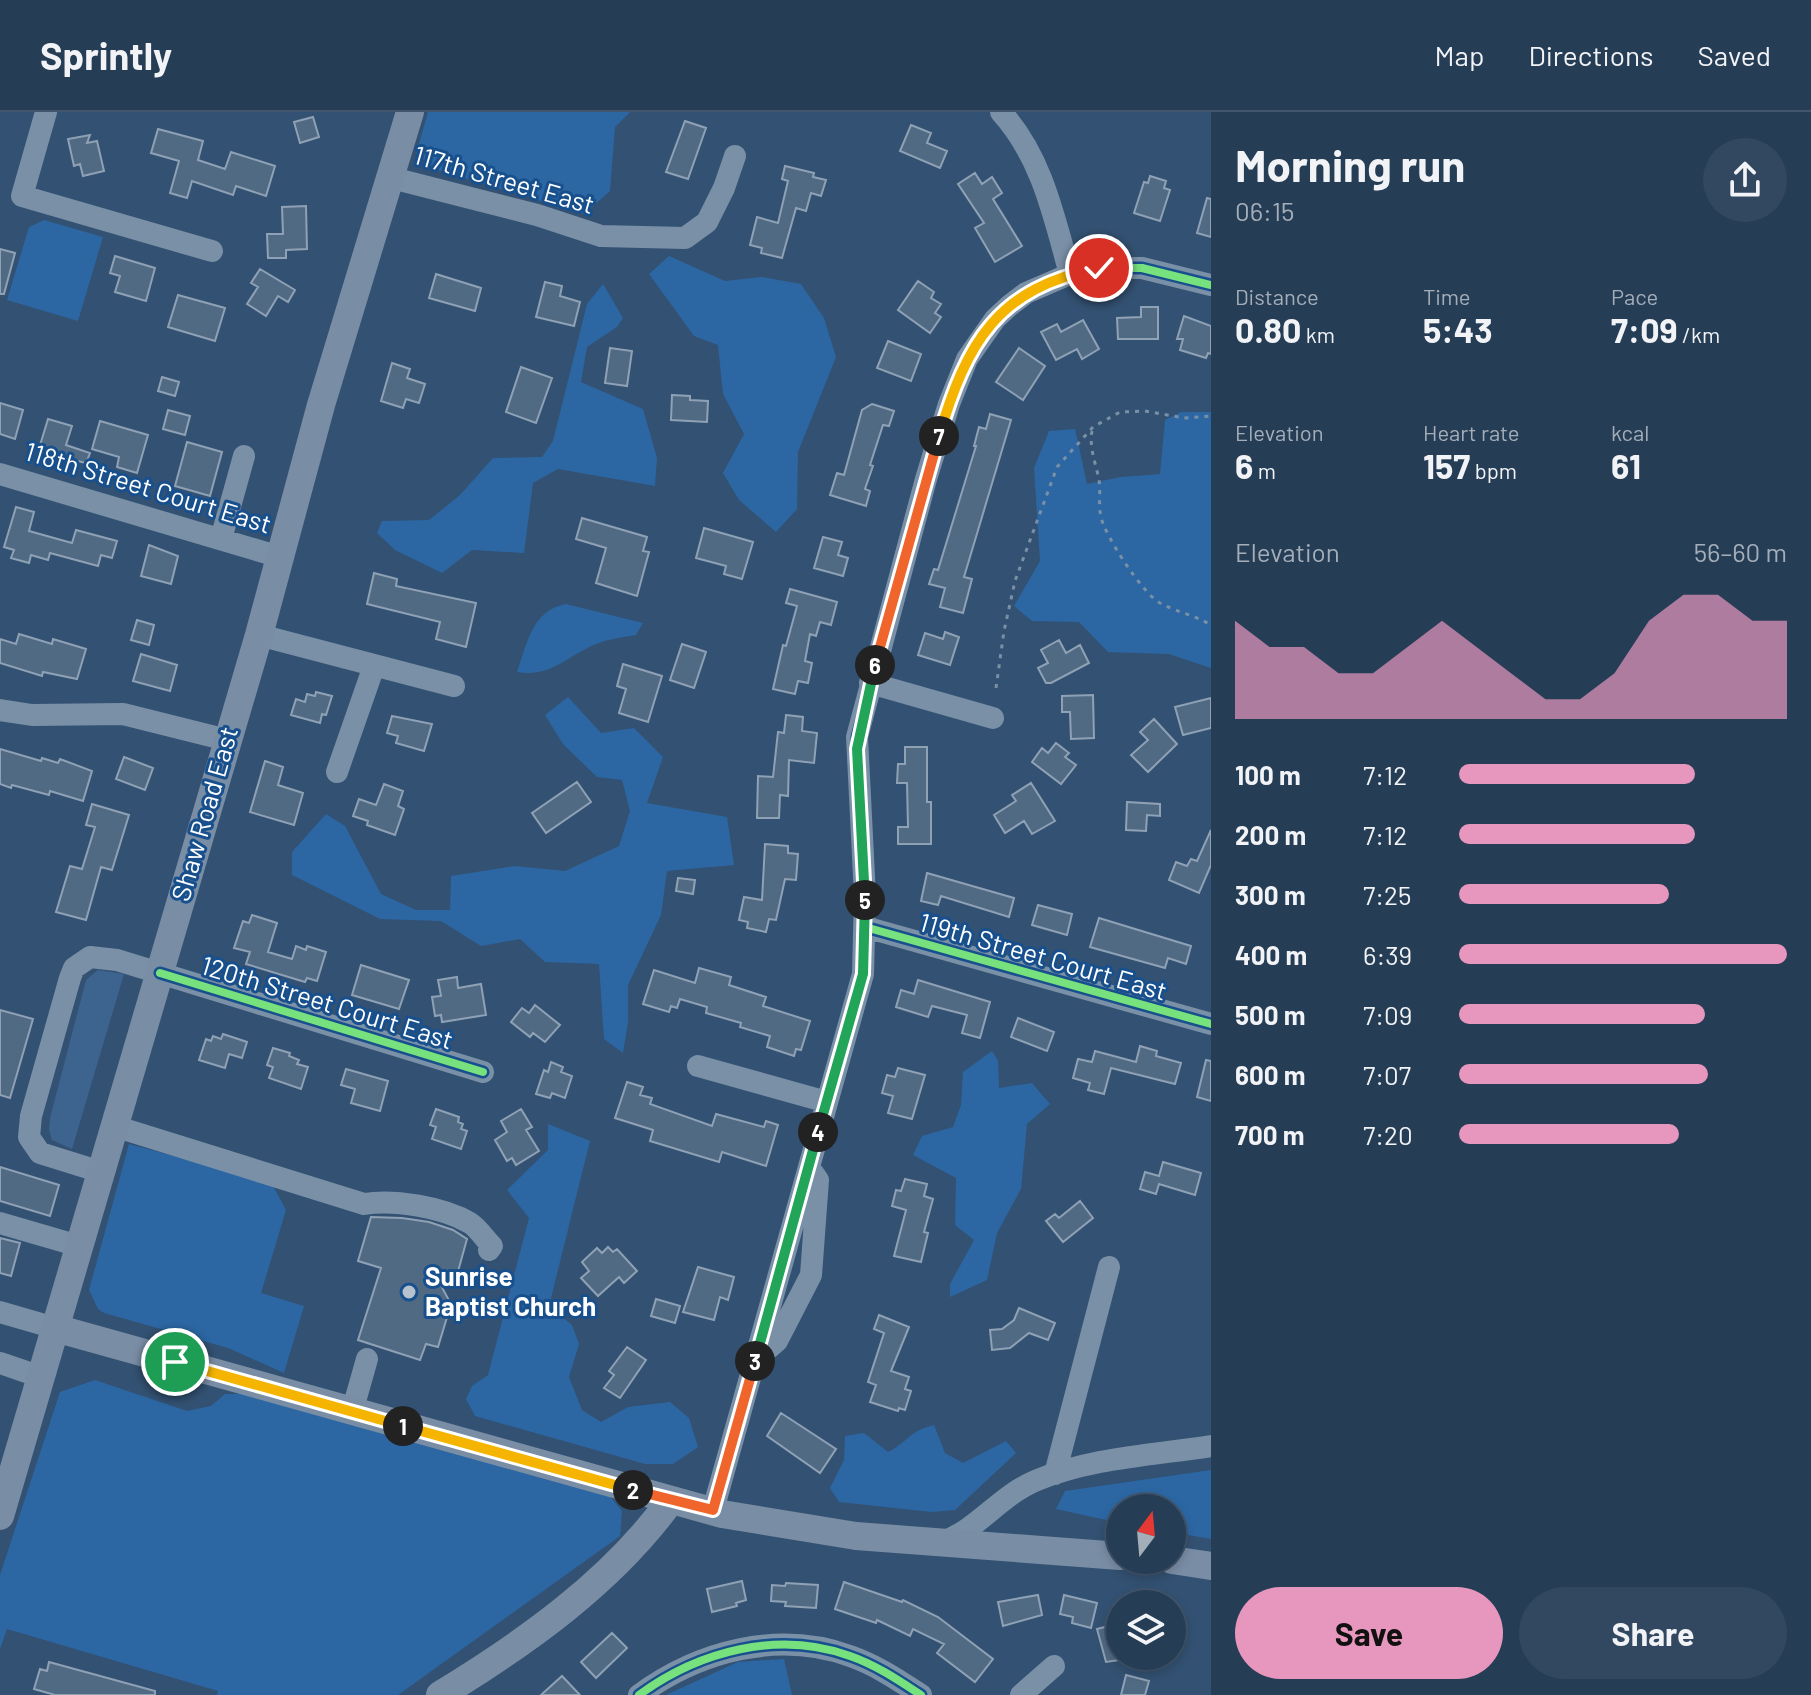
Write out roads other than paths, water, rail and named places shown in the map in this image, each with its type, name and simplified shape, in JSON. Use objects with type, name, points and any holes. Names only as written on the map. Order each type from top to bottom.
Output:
[{"type":"main road","name":"Shaw Road East","points":[[0,1516],[259,635],[321,405],[410,112]]},
{"type":"main road","points":[[55,1328],[713,1510],[828,1533],[1106,1555]]},
{"type":"main road","points":[[440,1695],[538,1629],[589,1589],[651,1527],[671,1500]]},
{"type":"main road","points":[[1186,1562],[1211,1566]]},
{"type":"street","points":[[46,112],[22,196],[212,251]]},
{"type":"street","points":[[1001,112],[1027,148],[1039,172],[1070,274]]},
{"type":"street","name":"117th Street East","points":[[392,178],[537,215],[601,236],[685,238],[707,222],[735,156]]},
{"type":"street","points":[[713,1510],[863,974],[865,927],[857,749],[870,683],[949,404],[967,359],[995,319],[1009,306],[1026,293],[1070,274],[1099,268],[1128,267],[1211,285]]},
{"type":"street","points":[[221,539],[244,456]]},
{"type":"street","name":"118th Street Court East","points":[[0,474],[280,557]]},
{"type":"street","points":[[259,635],[454,686]]},
{"type":"street","points":[[337,772],[374,666]]},
{"type":"street","points":[[870,683],[993,718]]},
{"type":"street","points":[[0,710],[32,715],[123,714],[227,740]]},
{"type":"street","name":"119th Street Court East","points":[[865,927],[1211,1024]]},
{"type":"street","name":"120th Street Court East","points":[[101,1172],[40,1153],[29,1137],[31,1116],[70,978],[74,968],[90,957],[117,960],[483,1072]]},
{"type":"street","points":[[698,1066],[827,1102]]},
{"type":"street","points":[[114,1126],[364,1204],[383,1201],[428,1208],[471,1223],[492,1246],[489,1250]]},
{"type":"street","points":[[756,1354],[777,1341],[811,1275],[818,1180],[809,1167]]},
{"type":"street","points":[[0,1223],[79,1246]]},
{"type":"street","points":[[1055,1474],[1109,1267]]},
{"type":"street","points":[[0,1312],[55,1328]]},
{"type":"street","points":[[352,1412],[367,1359]]},
{"type":"street","points":[[0,1363],[41,1377]]},
{"type":"street","points":[[942,1542],[961,1535],[979,1523],[1004,1499],[1055,1474],[1111,1461],[1211,1446]]},
{"type":"street","points":[[639,1695],[695,1662],[743,1648],[775,1645],[822,1649],[848,1655],[888,1673],[921,1695]]},
{"type":"street","points":[[1021,1695],[1054,1666]]},
{"type":"place","name":"Sunrise Baptist Church","points":[[409,1292]]}]
